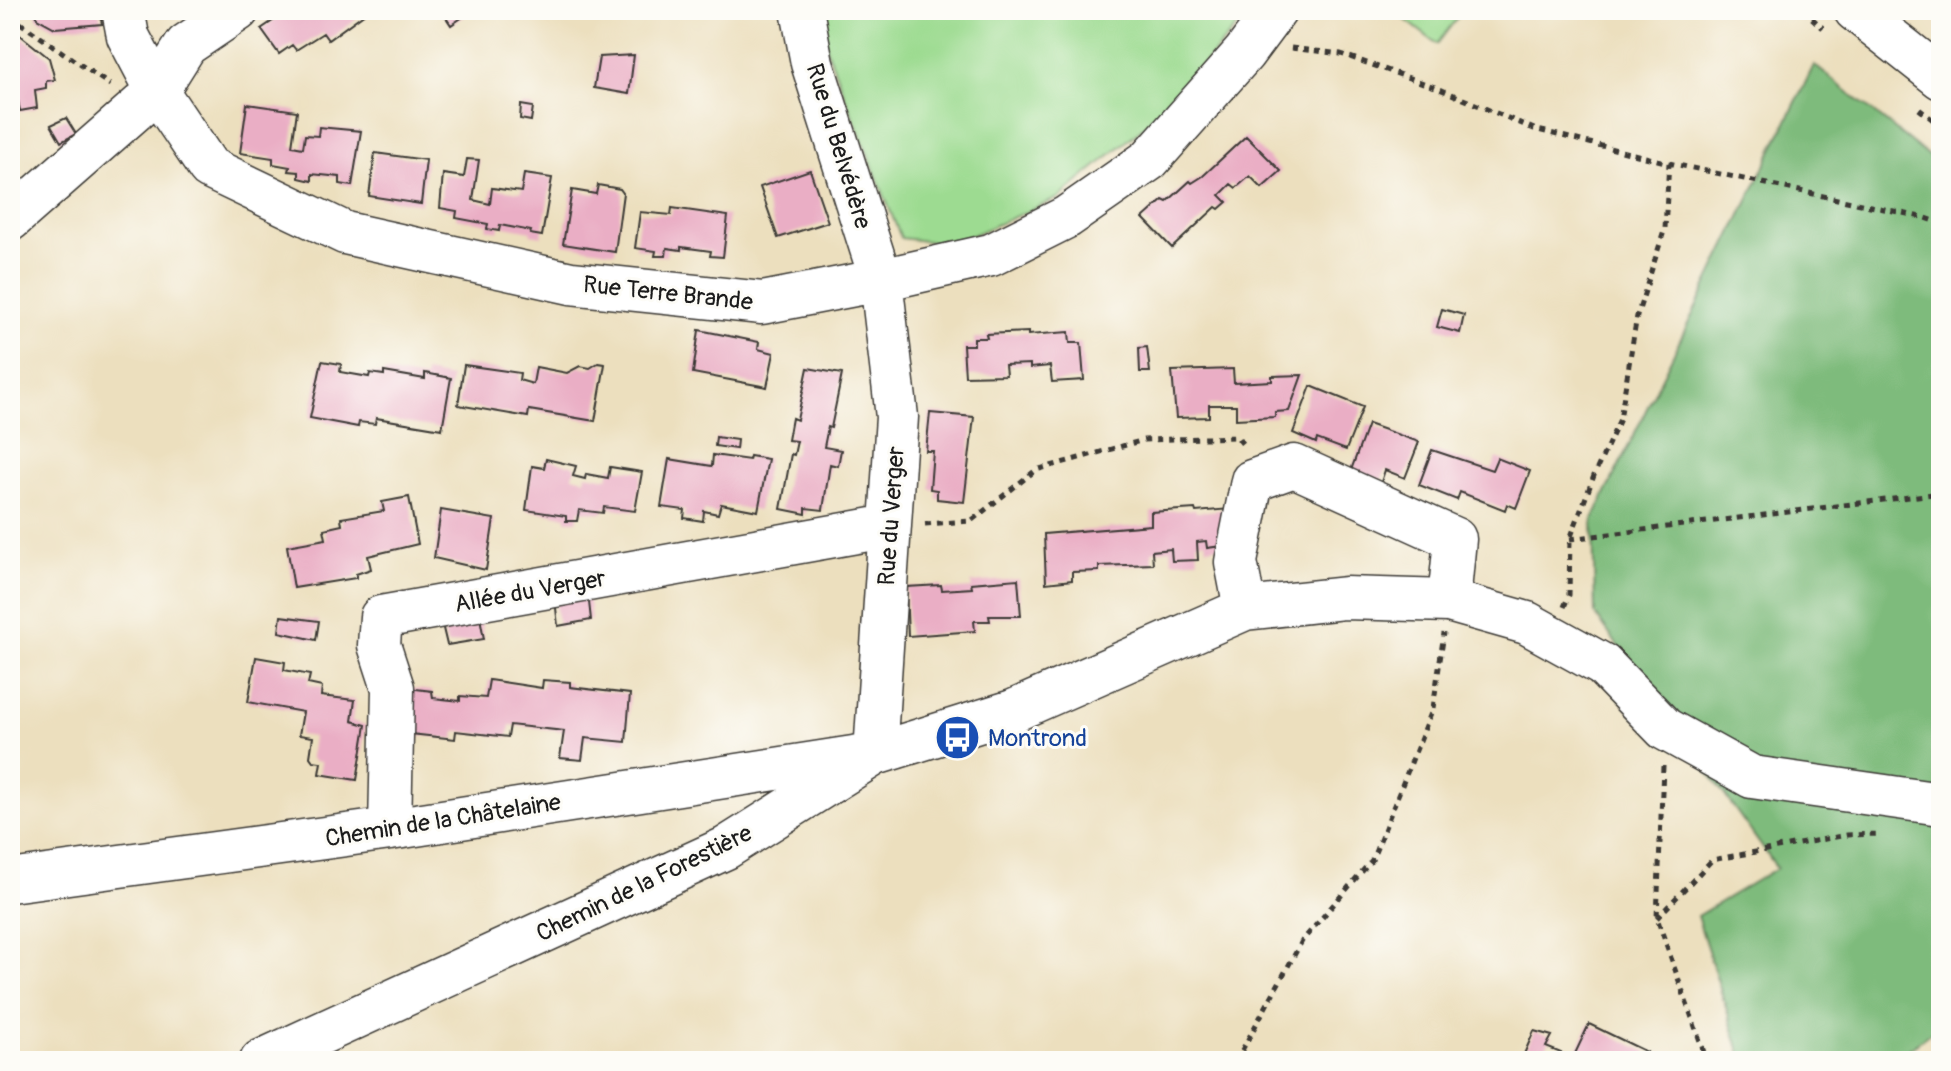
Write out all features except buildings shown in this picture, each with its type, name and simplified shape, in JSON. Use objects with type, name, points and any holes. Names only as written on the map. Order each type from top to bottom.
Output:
[{"type":"street","name":"Rue Terre Brande","points":[[123,10],[128,36],[149,99],[209,168],[345,233],[571,283],[762,303],[991,255],[1067,217],[1149,160],[1244,53],[1276,10]]},
{"type":"street","points":[[10,220],[149,99],[186,45],[238,10]]},
{"type":"street","name":"Rue du Belvédère","points":[[802,10],[812,63],[881,280]]},
{"type":"street","points":[[1855,10],[1941,78]]},
{"type":"street","name":"Rue du Verger","points":[[875,754],[897,417],[881,280]]},
{"type":"street","points":[[1245,609],[1236,562],[1252,481],[1294,466],[1455,539],[1449,601]]},
{"type":"street","name":"Allée du Verger","points":[[390,829],[393,688],[379,645],[381,617],[890,526]]},
{"type":"street","name":"Chemin de la Forestière","points":[[261,1061],[726,848],[875,754],[1013,711],[1245,609],[1345,598],[1449,601],[1527,623],[1603,665],[1665,729],[1752,777],[1941,804]]},
{"type":"street","name":"Chemin de la Châtelaine","points":[[10,881],[390,829],[875,754]]},
{"type":"path","points":[[10,16],[149,99]]},
{"type":"path","points":[[1244,53],[1297,47],[1341,54],[1435,87],[1534,129],[1669,163],[1941,223]]},
{"type":"path","points":[[1551,637],[1569,595],[1570,539],[1620,419],[1637,316],[1665,228],[1669,163]]},
{"type":"path","points":[[890,526],[971,521],[1036,470],[1144,440],[1237,437],[1269,475]]},
{"type":"path","points":[[1570,539],[1941,493]]},
{"type":"path","points":[[1236,1061],[1302,941],[1372,860],[1433,708],[1449,601]]},
{"type":"path","points":[[1665,729],[1657,918],[1707,1061]]},
{"type":"path","points":[[1657,918],[1712,860],[1847,835],[1894,834]]},
{"type":"green space","points":[[826,10],[1252,10],[1160,113],[1059,198],[951,244],[901,238],[826,48]]},
{"type":"green space","points":[[1393,10],[1463,10],[1437,44]]},
{"type":"green space","points":[[1814,65],[1941,166],[1941,1024],[1894,1061],[1743,1061],[1697,916],[1777,868],[1595,614],[1593,519]]},
{"type":"place","name":"Montrond","points":[[957,738]]}]
